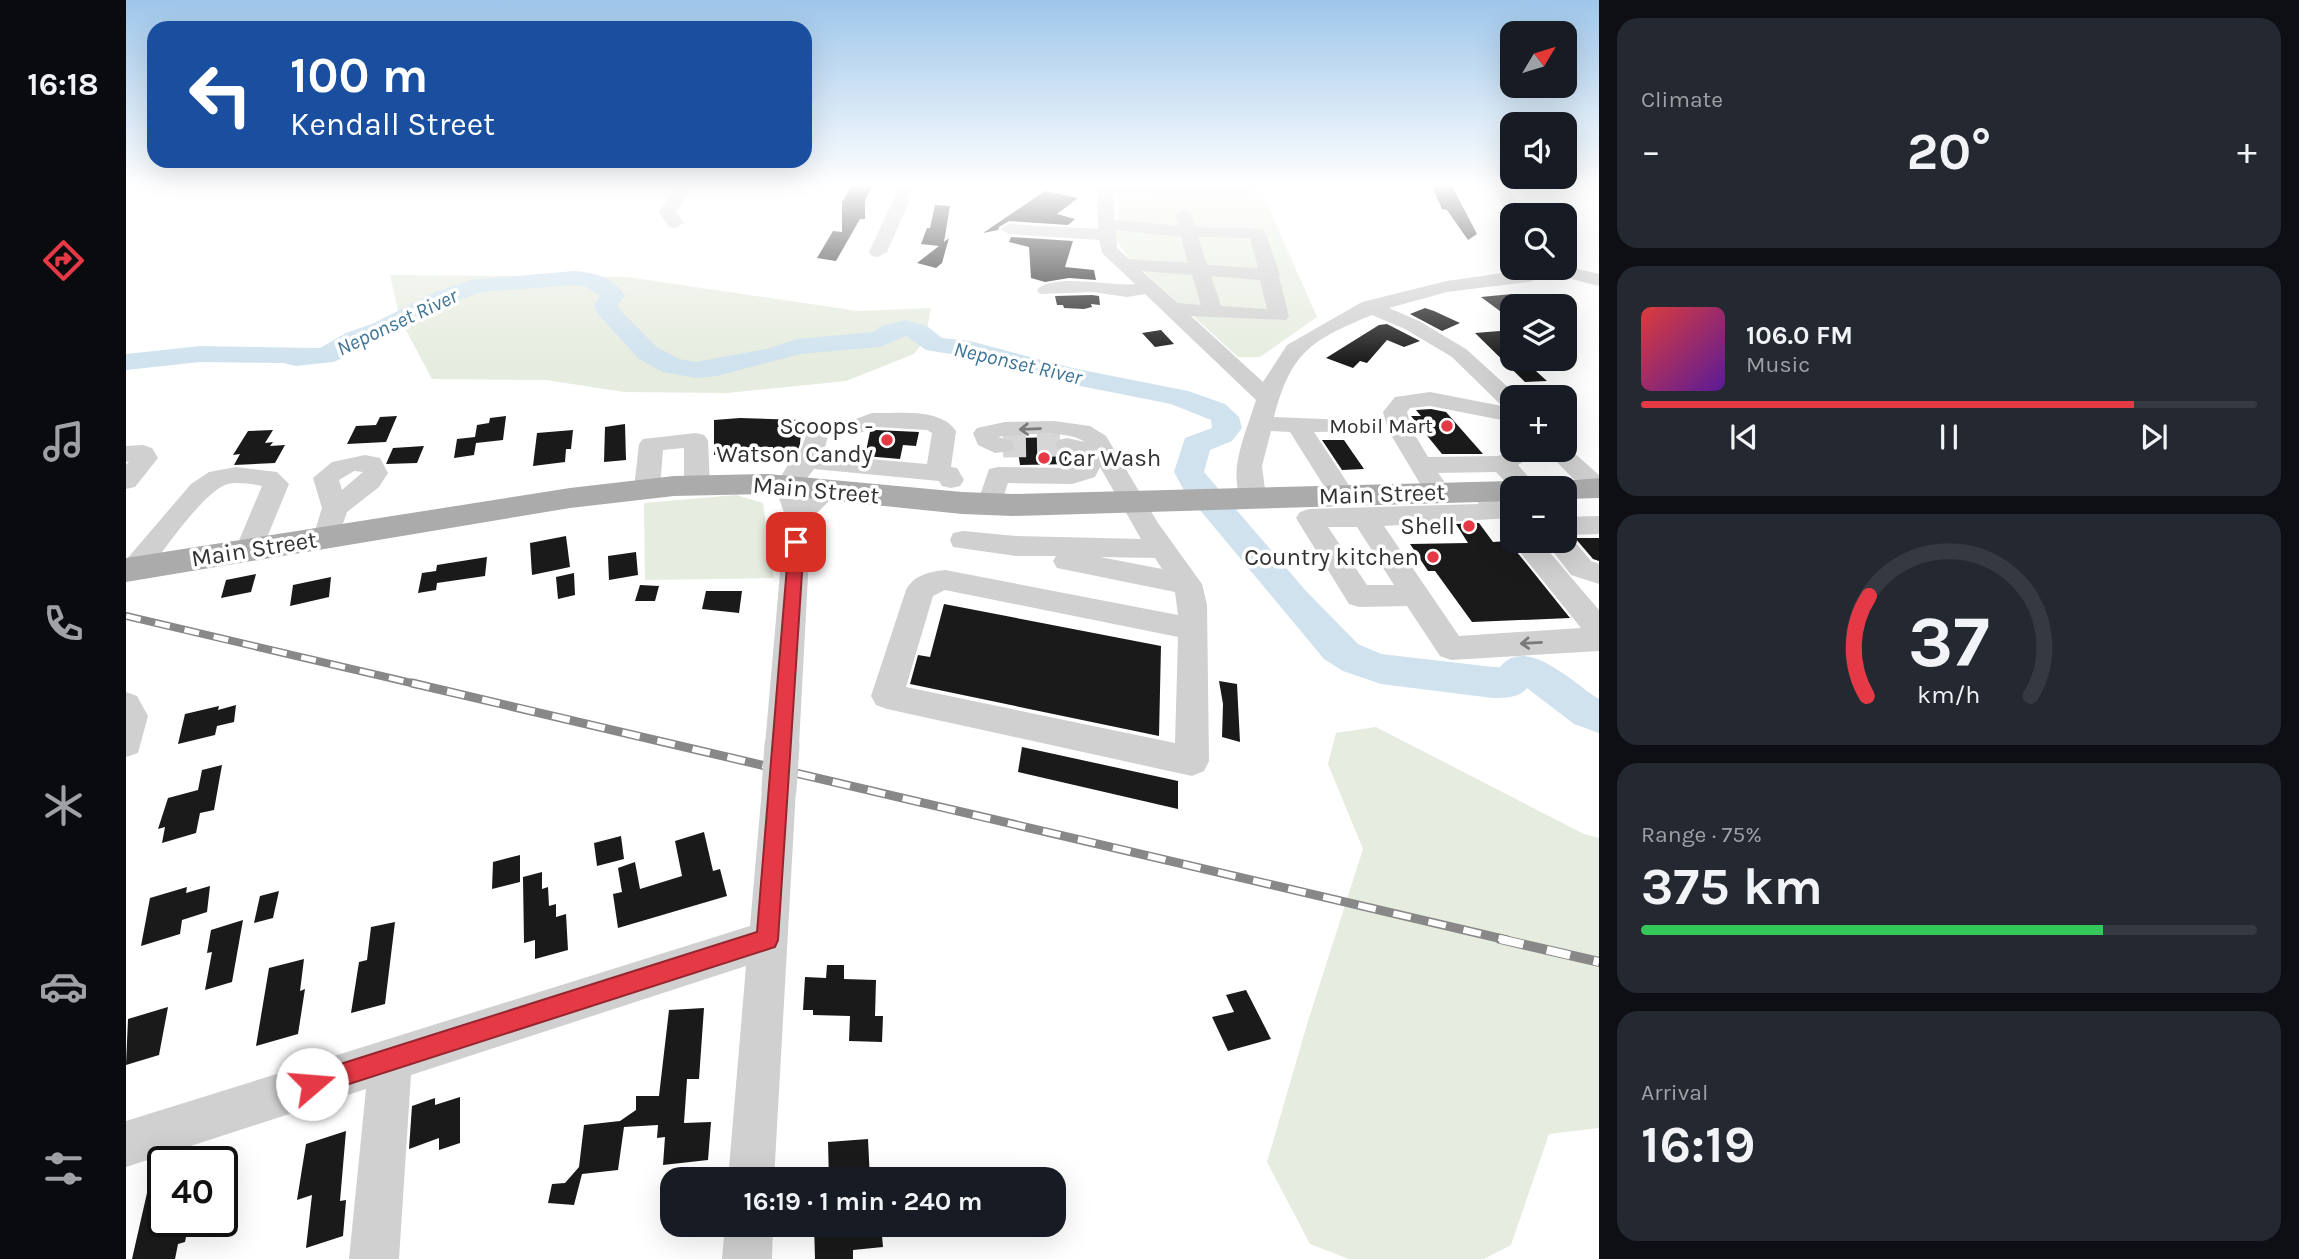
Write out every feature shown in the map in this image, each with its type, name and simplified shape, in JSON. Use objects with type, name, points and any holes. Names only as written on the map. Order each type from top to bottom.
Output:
[{"type":"main road","name":"Main Street","points":[[131,569],[249,550],[331,523],[647,488],[697,485],[828,489],[943,488],[990,504],[1343,496],[1419,501],[1506,466]]},
{"type":"main road","points":[[1577,489],[1598,488]]},
{"type":"street","points":[[878,251],[881,245]]},
{"type":"street","points":[[1107,245],[1108,249],[1268,399]]},
{"type":"street","points":[[1192,245],[1213,313]]},
{"type":"street","points":[[1171,309],[1279,316],[1271,275],[1261,245]]},
{"type":"street","points":[[1124,264],[1271,275]]},
{"type":"street","points":[[1577,275],[1599,280]]},
{"type":"street","points":[[1239,499],[1247,481],[1248,466],[1268,399],[1282,365],[1293,350],[1342,319],[1369,306],[1456,285],[1500,279]]},
{"type":"street","points":[[1047,290],[1092,286],[1127,291],[1149,288]]},
{"type":"street","points":[[1369,306],[1412,325],[1459,353],[1500,392]]},
{"type":"street","points":[[1415,595],[1359,596],[1309,518],[1366,518],[1419,501],[1421,465],[1400,430],[1395,412],[1403,402],[1430,399],[1472,407],[1506,466]]},
{"type":"street","points":[[752,1167],[798,516],[788,486],[809,461],[817,432],[822,429],[857,427],[872,419],[933,423],[944,431],[943,488],[809,461]]},
{"type":"street","points":[[1262,424],[1363,426]]},
{"type":"street","points":[[1298,425],[1343,496]]},
{"type":"street","points":[[1003,446],[995,446],[985,440],[985,433],[994,429],[1046,428],[1088,433],[1098,441],[1132,502],[1188,584],[1193,605],[1193,629],[1192,761],[887,696],[920,590],[932,582],[946,580],[1193,629]]},
{"type":"street","points":[[647,488],[651,444],[696,440],[697,485]]},
{"type":"street","points":[[990,504],[998,475],[1072,476],[1086,471],[1092,458],[1083,449],[1066,445]]},
{"type":"street","points":[[126,454],[143,453],[146,458],[126,481]]},
{"type":"street","points":[[1571,462],[1598,488]]},
{"type":"street","points":[[1421,465],[1506,466]]},
{"type":"street","points":[[131,569],[200,490],[218,478],[236,475],[268,478],[276,484],[249,550]]},
{"type":"street","points":[[798,516],[828,489]]},
{"type":"street","points":[[1366,518],[1451,648],[1599,639]]},
{"type":"street","points":[[1577,526],[1599,525]]},
{"type":"street","points":[[963,540],[1016,546],[1164,549]]},
{"type":"street","points":[[1016,546],[1054,558],[1188,584]]},
{"type":"street","points":[[1535,553],[1599,630]]},
{"type":"street","points":[[1558,553],[1599,599]]},
{"type":"street","points":[[1569,553],[1581,568],[1599,573]]},
{"type":"street","points":[[126,705],[132,716],[126,743]]},
{"type":"street","points":[[126,1144],[767,940]]},
{"type":"street","points":[[373,1259],[391,1059]]},
{"type":"street","points":[[747,1259],[748,1237]]},
{"type":"shaded area","points":[[1120,245],[1285,245],[1317,317],[1260,357],[1238,357],[1127,256]]},
{"type":"shaded area","points":[[390,275],[627,277],[858,311],[931,308],[925,340],[914,354],[846,381],[726,393],[624,392],[546,380],[432,379],[400,319]]},
{"type":"shaded area","points":[[736,495],[763,503],[774,578],[645,580],[644,503]]},
{"type":"shaded area","points":[[1376,727],[1584,834],[1599,838],[1599,1128],[1549,1134],[1511,1245],[1484,1259],[1349,1259],[1310,1244],[1267,1162],[1308,1021],[1363,849],[1328,764],[1336,733]]},
{"type":"building","points":[[825,245],[845,245],[836,261],[817,258]]},
{"type":"building","points":[[928,245],[947,245],[942,263],[936,268],[917,263],[939,246]]},
{"type":"building","points":[[1020,245],[1072,245],[1065,267],[1094,270],[1096,280],[1069,278],[1045,282],[1031,278],[1029,247]]},
{"type":"building","points":[[1500,295],[1500,311],[1481,297]]},
{"type":"building","points":[[1055,296],[1099,296],[1100,305],[1091,304],[1092,307],[1084,309],[1057,305]]},
{"type":"building","points":[[1425,308],[1460,323],[1442,331],[1410,314]]},
{"type":"building","points":[[1387,324],[1420,341],[1404,347],[1387,340],[1367,363],[1360,361],[1353,368],[1326,358],[1379,325]]},
{"type":"building","points":[[1161,330],[1174,344],[1155,347],[1142,333]]},
{"type":"building","points":[[1500,331],[1500,358],[1475,333]]},
{"type":"building","points":[[1514,371],[1536,371],[1547,381],[1525,382]]},
{"type":"building","points":[[1416,410],[1446,412],[1483,454],[1442,454],[1411,416],[1421,416]]},
{"type":"building","points":[[397,416],[386,442],[347,444],[356,426],[376,425],[380,417]]},
{"type":"building","points":[[506,416],[503,440],[476,443],[474,455],[454,458],[457,439],[475,437],[477,425],[489,423],[490,418]]},
{"type":"building","points":[[714,420],[802,420],[796,455],[773,455],[773,447],[733,448],[733,454],[714,455]]},
{"type":"building","points":[[625,424],[626,460],[604,462],[605,427]]},
{"type":"building","points":[[273,430],[265,443],[273,442],[270,446],[285,445],[275,463],[234,465],[240,454],[233,455],[248,431]]},
{"type":"building","points":[[573,430],[571,449],[566,449],[565,462],[533,466],[537,433]]},
{"type":"building","points":[[870,432],[919,432],[916,446],[903,445],[900,459],[865,456]]},
{"type":"building","name":"Car Wash","points":[[1059,437],[1053,446],[1057,453],[1070,456],[1073,464],[1020,465],[1017,445],[1013,438]]},
{"type":"building","points":[[1322,440],[1344,440],[1364,469],[1342,470]]},
{"type":"building","points":[[424,446],[417,463],[386,464],[393,448]]},
{"type":"building","points":[[1479,523],[1493,542],[1500,542],[1500,553],[1518,553],[1570,618],[1472,622],[1435,571],[1428,571],[1410,544],[1468,543],[1456,524]]},
{"type":"building","points":[[566,536],[570,567],[532,575],[530,543]]},
{"type":"building","points":[[1577,538],[1599,538],[1599,561],[1593,559]]},
{"type":"building","points":[[636,552],[638,575],[609,580],[608,556]]},
{"type":"building","points":[[487,557],[485,576],[437,583],[436,590],[418,593],[422,573],[436,571],[437,565]]},
{"type":"building","points":[[574,573],[575,595],[558,599],[556,577]]},
{"type":"building","points":[[256,574],[251,592],[221,598],[226,580]]},
{"type":"building","points":[[331,577],[329,597],[290,606],[293,585]]},
{"type":"building","points":[[640,585],[659,586],[655,601],[635,601]]},
{"type":"building","points":[[706,591],[742,591],[739,613],[702,609]]},
{"type":"building","points":[[944,604],[1161,646],[1159,736],[910,684],[918,655],[930,657]]},
{"type":"building","points":[[1219,681],[1237,684],[1240,742],[1222,737],[1223,704]]},
{"type":"building","points":[[236,705],[234,722],[217,726],[215,735],[178,744],[185,714]]},
{"type":"building","points":[[1022,747],[1178,781],[1178,809],[1018,772]]},
{"type":"building","points":[[222,765],[214,810],[200,813],[196,833],[162,843],[165,827],[158,829],[168,798],[198,790],[202,770]]},
{"type":"building","points":[[704,832],[713,871],[720,869],[727,896],[618,928],[613,894],[622,892],[618,868],[635,862],[640,889],[682,876],[675,841]]},
{"type":"building","points":[[621,836],[624,859],[597,866],[594,843]]},
{"type":"building","points":[[520,855],[520,882],[492,889],[493,862]]},
{"type":"building","points":[[542,872],[542,889],[548,887],[549,906],[556,904],[556,917],[566,914],[568,950],[535,959],[535,940],[524,943],[523,877]]},
{"type":"building","points":[[210,886],[207,912],[182,920],[180,934],[141,946],[150,898],[187,887],[186,893]]},
{"type":"building","points":[[279,891],[273,918],[254,923],[260,896]]},
{"type":"building","points":[[243,920],[232,982],[205,990],[212,952],[207,953],[211,930]]},
{"type":"building","points":[[395,922],[385,1004],[351,1013],[359,962],[367,960],[371,927]]},
{"type":"building","points":[[304,959],[300,991],[305,989],[298,1034],[256,1046],[269,968]]},
{"type":"building","points":[[827,965],[844,965],[844,979],[876,980],[875,1016],[883,1016],[882,1042],[849,1041],[850,1016],[813,1015],[813,1010],[803,1010],[805,977],[826,978]]},
{"type":"building","points":[[1246,990],[1271,1039],[1228,1051],[1212,1017],[1234,1012],[1226,995]]},
{"type":"building","points":[[168,1007],[159,1055],[126,1065],[128,1019]]},
{"type":"building","points":[[704,1008],[699,1079],[687,1079],[684,1123],[711,1122],[708,1160],[663,1165],[665,1137],[657,1138],[658,1125],[624,1127],[618,1170],[582,1174],[574,1205],[548,1203],[552,1184],[565,1183],[579,1167],[584,1125],[620,1121],[636,1110],[636,1096],[659,1096],[669,1010]]},
{"type":"building","points":[[460,1097],[460,1143],[439,1150],[439,1138],[409,1149],[412,1106],[435,1098],[435,1105]]},
{"type":"building","points":[[346,1131],[340,1201],[346,1200],[343,1236],[306,1248],[312,1195],[297,1200],[306,1144]]},
{"type":"building","points":[[868,1139],[869,1167],[829,1167],[828,1142]]},
{"type":"building","points":[[147,1193],[147,1237],[186,1237],[185,1242],[178,1244],[175,1259],[132,1259]]},
{"type":"building","points":[[814,1237],[882,1237],[883,1247],[853,1250],[853,1259],[815,1259]]},
{"type":"waterway","name":"Neponset River","points":[[126,362],[200,354],[285,355],[296,358],[324,356],[337,351],[355,338],[383,328],[444,297],[478,285],[574,278],[595,282],[613,295],[606,305],[609,313],[648,353],[672,366],[696,370],[717,368],[738,360],[769,356],[797,347],[880,339],[893,330],[906,328],[918,331],[935,345],[970,349],[1070,376],[1178,397],[1215,410],[1225,417],[1227,428],[1222,435],[1196,445],[1189,472],[1196,485],[1337,648],[1369,666],[1394,671],[1493,683],[1510,682],[1518,672],[1530,673],[1550,683],[1578,706],[1599,716]]},
{"type":"tunnel","points":[[1003,446],[1066,445]]},
{"type":"railway","points":[[126,616],[420,685]]},
{"type":"railway","points":[[412,683],[1507,940]]},
{"type":"railway","points":[[1500,939],[1599,962]]},
{"type":"place","name":"Mobil Mart","points":[[1447,426]]},
{"type":"place","name":"Scoops - Watson Candy","points":[[887,440]]},
{"type":"place","name":"Car Wash","points":[[1044,458]]},
{"type":"place","name":"Shell","points":[[1469,526]]},
{"type":"place","name":"Country kitchen","points":[[1433,557]]},
{"type":"route","points":[[312,1084],[767,940],[796,542]]}]
